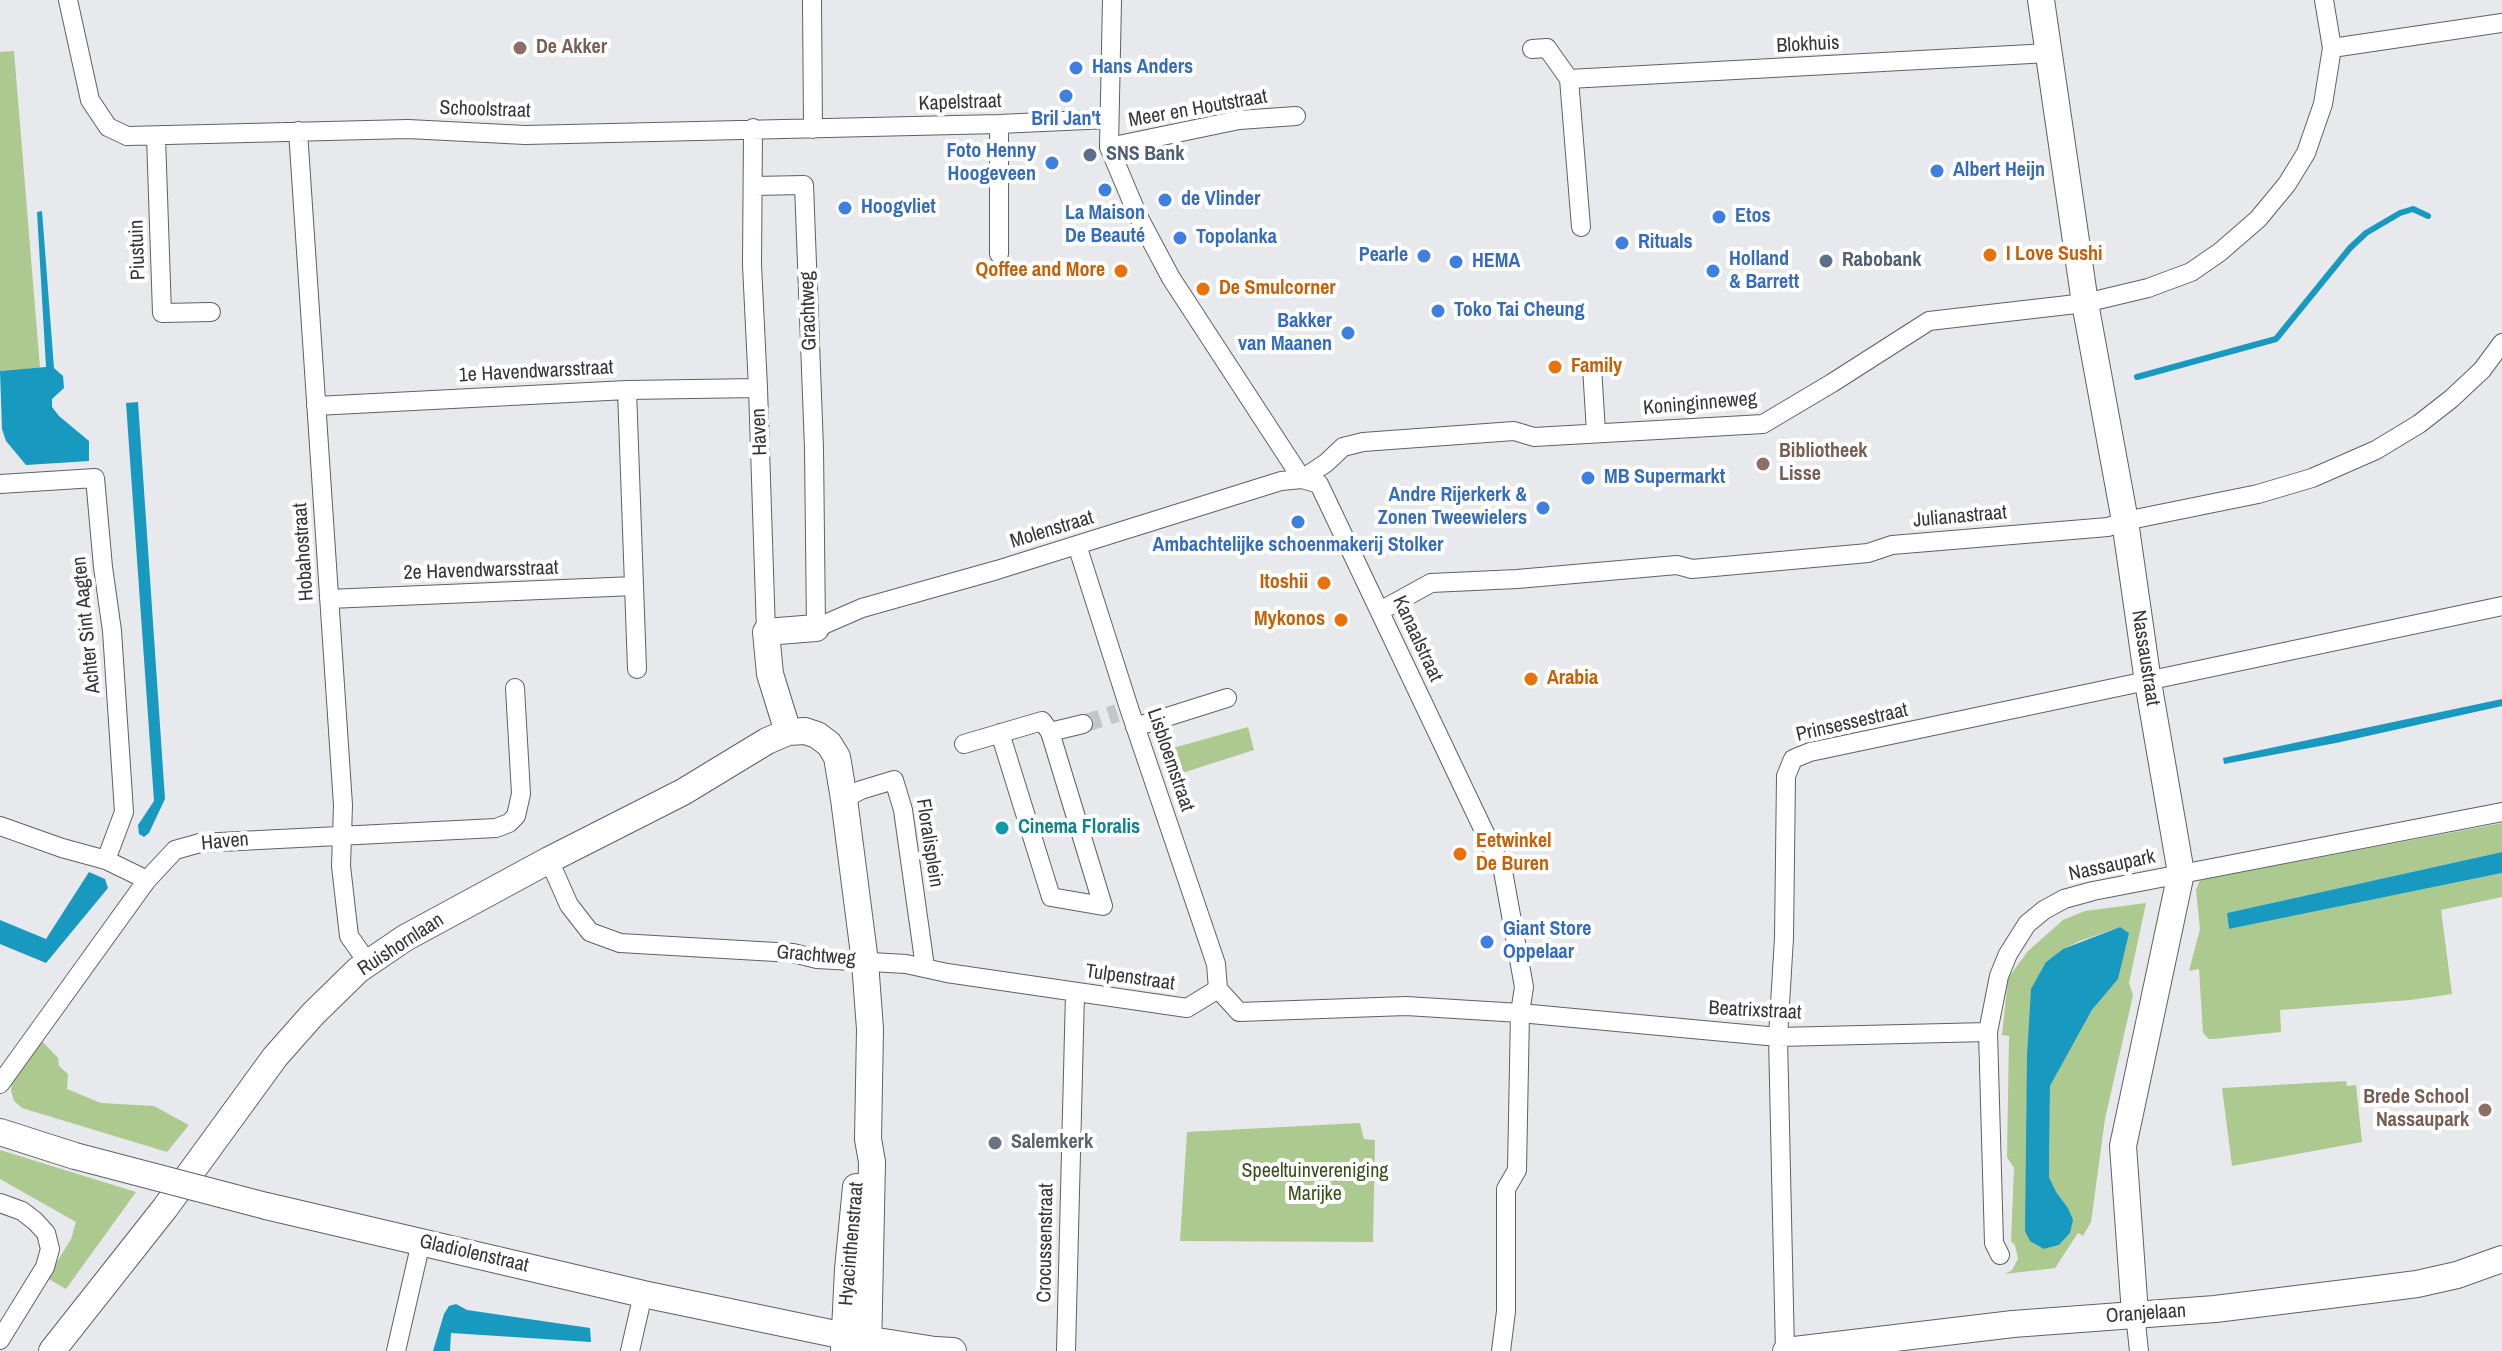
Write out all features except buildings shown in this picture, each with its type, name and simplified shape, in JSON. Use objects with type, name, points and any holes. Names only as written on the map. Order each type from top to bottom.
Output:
[{"type":"main road","name":"Nassaustraat","points":[[2041,0],[2085,303],[2125,521],[2148,682],[2181,873],[2123,1146],[2135,1314]]},
{"type":"main road","points":[[766,632],[816,628]]},
{"type":"main road","name":"Haven","points":[[766,632],[770,674],[788,732]]},
{"type":"main road","name":"Grachtweg","points":[[788,732],[805,731],[817,735],[829,744],[837,757],[865,962]]},
{"type":"main road","name":"Ruishornlaan","points":[[52,1351],[165,1208],[275,1057],[358,970],[405,938],[683,792],[767,741],[788,732]]},
{"type":"main road","name":"Hyacinthenstraat","points":[[856,1344],[848,1269],[859,1161],[868,1139],[870,1029],[865,962]]},
{"type":"main road","name":"Gladiolenstraat","points":[[0,1132],[75,1156],[266,1206],[856,1344],[953,1351]]},
{"type":"main road","name":"Oranjelaan","points":[[1785,1351],[1997,1326],[2215,1309],[2401,1286],[2500,1265]]},
{"type":"street","name":"Schoolstraat","points":[[68,0],[90,100],[108,127],[127,136],[408,129],[525,135],[813,129]]},
{"type":"street","points":[[812,0],[813,129]]},
{"type":"street","name":"Kanaalstraat","points":[[1112,0],[1109,147],[1138,216],[1171,278],[1302,479],[1319,484],[1503,871],[1524,987],[1520,1013],[1517,1170],[1506,1189],[1506,1311],[1501,1351]]},
{"type":"street","name":"Koninginneweg","points":[[1302,479],[1343,447],[1363,442],[1514,431],[1534,437],[1763,424],[1929,321],[2085,303],[2148,288],[2191,272],[2258,219],[2287,184],[2306,153],[2323,104],[2332,48],[2324,0]]},
{"type":"street","points":[[2332,48],[2502,23]]},
{"type":"street","points":[[1532,49],[1547,48],[1569,79],[1581,227]]},
{"type":"street","name":"Blokhuis","points":[[1569,79],[2049,53]]},
{"type":"street","name":"Meer en Houtstraat","points":[[1109,147],[1239,120],[1296,116]]},
{"type":"street","name":"Kapelstraat","points":[[813,129],[1109,119]]},
{"type":"street","points":[[999,124],[999,254]]},
{"type":"street","name":"Haven","points":[[753,128],[752,265],[766,632]]},
{"type":"street","name":"Hobahostraat","points":[[298,131],[343,805],[341,866],[349,936],[368,963]]},
{"type":"street","name":"Piustuin","points":[[156,137],[162,313],[211,312]]},
{"type":"street","name":"Grachtweg","points":[[754,186],[804,185],[814,448],[816,628]]},
{"type":"street","name":"Julianastraat","points":[[1380,611],[1431,583],[1677,565],[1692,569],[1868,553],[1892,545],[2108,527],[2271,490],[2312,478],[2376,450],[2419,424],[2482,370],[2502,343]]},
{"type":"street","points":[[1592,367],[1596,432]]},
{"type":"street","name":"1e Havendwarsstraat","points":[[316,406],[627,390],[758,388]]},
{"type":"street","points":[[627,390],[637,669]]},
{"type":"street","name":"Achter Sint Aagten","points":[[0,484],[95,478],[112,631],[124,812],[106,860]]},
{"type":"street","name":"Molenstraat","points":[[816,628],[862,608],[1281,481],[1302,479]]},
{"type":"street","name":"Lisbloemstraat","points":[[1077,545],[1123,711],[1135,727],[1216,964],[1218,989]]},
{"type":"street","name":"2e Havendwarsstraat","points":[[329,599],[634,586]]},
{"type":"street","name":"Prinsessestraat","points":[[1785,1351],[1778,1037],[1784,938],[1786,776],[1793,759],[1810,752],[2502,606]]},
{"type":"street","name":"Haven","points":[[0,1084],[147,880],[175,850],[200,843],[496,828],[509,823],[516,816],[521,794],[515,688]]},
{"type":"street","points":[[1135,727],[1227,698]]},
{"type":"street","points":[[964,744],[1000,733],[1042,721],[1050,732],[1103,906],[1051,897],[1000,733]]},
{"type":"street","points":[[1050,732],[1083,724]]},
{"type":"street","name":"Floralisplein","points":[[844,799],[894,780],[903,810],[925,967]]},
{"type":"street","name":"Nassaupark","points":[[2000,1255],[1994,1243],[1988,1032],[1993,998],[2008,954],[2027,924],[2064,899],[2181,873],[2502,812]]},
{"type":"street","points":[[0,826],[106,860],[147,880]]},
{"type":"street","name":"Grachtweg","points":[[549,860],[569,905],[590,932],[620,943],[793,953],[817,959],[865,962]]},
{"type":"street","name":"Tulpenstraat","points":[[865,962],[925,967],[947,973],[1187,1008],[1218,989]]},
{"type":"street","points":[[1218,989],[1239,1012],[1406,1006],[1520,1013]]},
{"type":"street","name":"Crocussenstraat","points":[[1066,1351],[1075,993]]},
{"type":"street","name":"Beatrixstraat","points":[[1520,1013],[1778,1037],[1988,1032]]},
{"type":"street","points":[[0,1203],[22,1211],[35,1221],[46,1233],[50,1249],[45,1267],[0,1340]]},
{"type":"street","points":[[396,1351],[421,1242]]},
{"type":"street","points":[[630,1351],[643,1294]]},
{"type":"street","points":[[2135,1314],[2139,1351]]},
{"type":"green space","points":[[14,51],[40,368],[0,371],[0,52]]},
{"type":"green space","points":[[1248,727],[1254,750],[1176,775],[1166,750]]},
{"type":"green space","points":[[2502,823],[2502,852],[2227,913],[2229,929],[2502,873],[2502,897],[2441,910],[2452,994],[2280,1010],[2281,1032],[2213,1039],[2203,1033],[2199,969],[2189,971],[2200,929],[2196,890],[2200,880]]},
{"type":"green space","points":[[2146,903],[2129,983],[2133,995],[2105,1119],[2091,1222],[2083,1236],[2078,1233],[2055,1268],[2005,1274],[2012,1270],[2018,1259],[2011,1241],[2014,1168],[2007,1157],[2009,1036],[2002,1035],[2008,978],[2028,951],[2063,920],[2085,911]],"holes":[[[2120,927],[2118,979],[2092,1010],[2050,1086],[2049,1177],[2055,1192],[2068,1208],[2070,1233],[2059,1245],[2044,1249],[2046,962],[2063,949]]]},
{"type":"green space","points":[[41,1040],[68,1074],[67,1089],[101,1103],[154,1106],[189,1125],[167,1152],[22,1108],[14,1101],[12,1079]]},
{"type":"green space","points":[[2346,1081],[2347,1086],[2356,1085],[2362,1142],[2232,1166],[2222,1088]]},
{"type":"green space","name":"Speeltuinvereniging Marijke","points":[[1360,1123],[1364,1139],[1375,1140],[1373,1242],[1180,1241],[1187,1132]]},
{"type":"green space","points":[[0,1150],[136,1192],[66,1289],[47,1278],[71,1239],[76,1222],[0,1179]]},
{"type":"water","points":[[42,211],[54,368],[63,376],[64,388],[52,399],[52,407],[89,441],[89,461],[26,465],[6,441],[2,429],[0,371],[46,367],[37,212]]},
{"type":"water","points":[[138,402],[165,799],[149,833],[144,837],[139,834],[138,825],[154,801],[126,403]]},
{"type":"water","points":[[2502,699],[2502,706],[2224,764],[2223,758]]},
{"type":"water","points":[[2502,852],[2502,873],[2229,929],[2227,913]]},
{"type":"water","points":[[89,872],[105,879],[108,888],[46,963],[0,944],[0,920],[46,939]]},
{"type":"water","points":[[2120,927],[2129,933],[2118,979],[2092,1010],[2050,1086],[2049,1177],[2073,1220],[2070,1233],[2059,1245],[2044,1249],[2030,1241],[2025,1231],[2031,989],[2046,962],[2063,949]]},
{"type":"water","points":[[456,1304],[467,1310],[590,1328],[591,1342],[451,1333],[450,1351],[433,1351],[444,1314],[449,1306]]},
{"type":"waterway","points":[[2137,377],[2276,339],[2350,248],[2366,233],[2413,209],[2428,216]]},
{"type":"tunnel","points":[[1083,724],[1117,713]]},
{"type":"place","name":"De Akker","points":[[520,48]]},
{"type":"place","name":"Hans Anders","points":[[1076,68]]},
{"type":"place","name":"Bril Jan't","points":[[1066,96]]},
{"type":"place","name":"SNS Bank","points":[[1090,155]]},
{"type":"place","name":"Foto Henny Hoogeveen","points":[[1052,163]]},
{"type":"place","name":"Albert Heijn","points":[[1937,171]]},
{"type":"place","name":"La Maison De Beauté","points":[[1105,190]]},
{"type":"place","name":"de Vlinder","points":[[1165,200]]},
{"type":"place","name":"Hoogvliet","points":[[845,208]]},
{"type":"place","name":"Etos","points":[[1719,217]]},
{"type":"place","name":"Topolanka","points":[[1180,238]]},
{"type":"place","name":"Rituals","points":[[1622,243]]},
{"type":"place","name":"I Love Sushi","points":[[1990,255]]},
{"type":"place","name":"Pearle","points":[[1424,256]]},
{"type":"place","name":"Rabobank","points":[[1826,261]]},
{"type":"place","name":"HEMA","points":[[1456,262]]},
{"type":"place","name":"Qoffee and More","points":[[1121,271]]},
{"type":"place","name":"Holland & Barrett","points":[[1713,271]]},
{"type":"place","name":"De Smulcorner","points":[[1203,289]]},
{"type":"place","name":"Toko Tai Cheung","points":[[1438,311]]},
{"type":"place","name":"Bakker van Maanen","points":[[1348,333]]},
{"type":"place","name":"Family","points":[[1555,367]]},
{"type":"place","name":"Bibliotheek Lisse","points":[[1763,464]]},
{"type":"place","name":"MB Supermarkt","points":[[1588,478]]},
{"type":"place","name":"Andre Rijerkerk & Zonen Tweewielers","points":[[1543,508]]},
{"type":"place","name":"Ambachtelijke schoenmakerij Stolker","points":[[1298,522]]},
{"type":"place","name":"Itoshii","points":[[1324,583]]},
{"type":"place","name":"Mykonos","points":[[1341,620]]},
{"type":"place","name":"Arabia","points":[[1531,679]]},
{"type":"place","name":"Cinema Floralis","points":[[1002,828]]},
{"type":"place","name":"Eetwinkel De Buren","points":[[1460,854]]},
{"type":"place","name":"Giant Store Oppelaar","points":[[1487,942]]},
{"type":"place","name":"Brede School Nassaupark","points":[[2485,1110]]},
{"type":"place","name":"Salemkerk","points":[[995,1143]]}]
